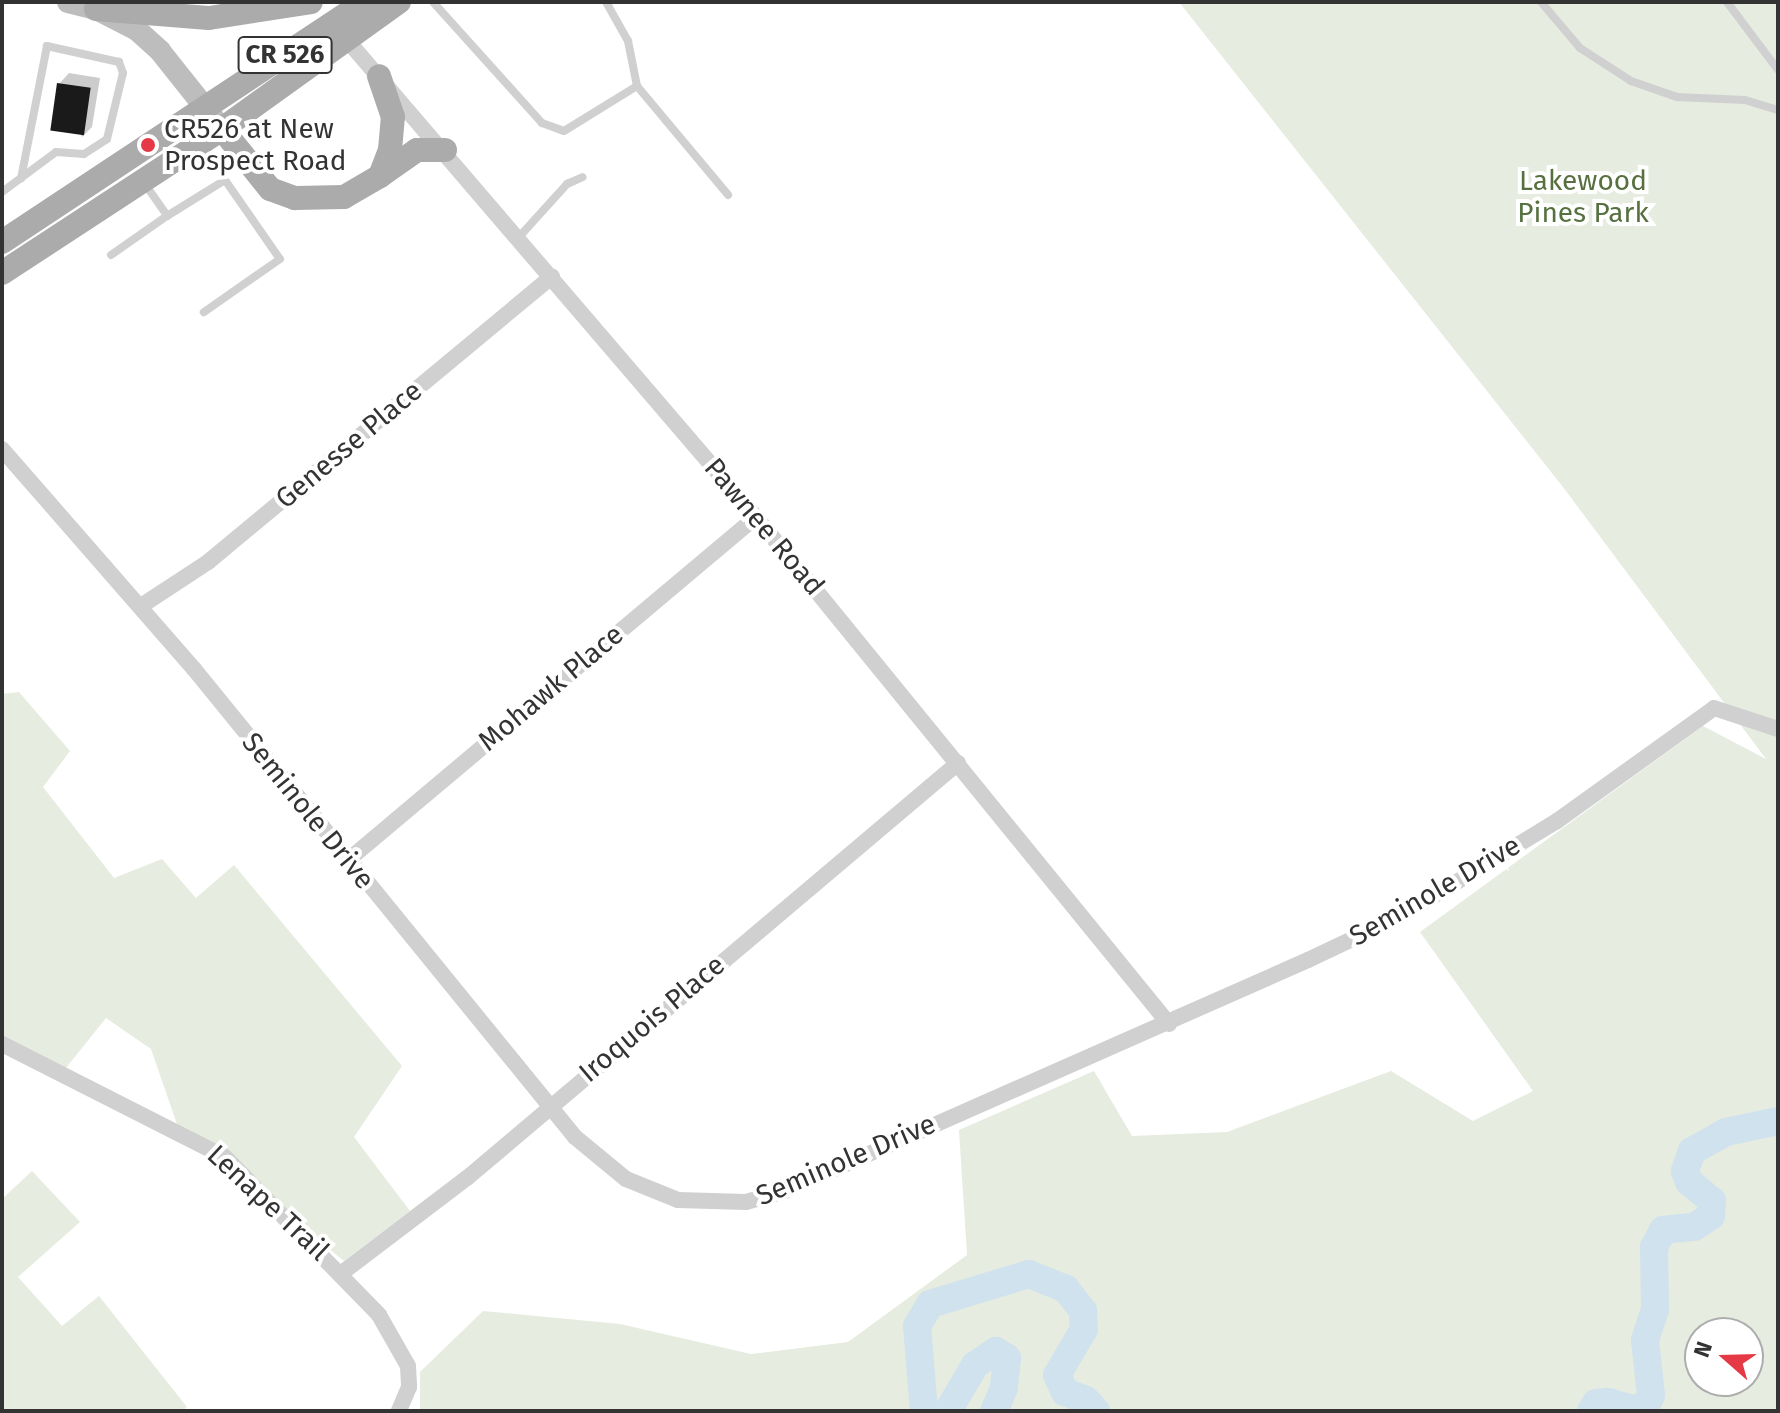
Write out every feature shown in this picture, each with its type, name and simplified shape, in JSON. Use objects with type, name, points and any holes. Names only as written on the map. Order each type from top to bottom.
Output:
[{"type":"main road","points":[[69,2],[96,9],[209,18],[311,2]]},
{"type":"main road","name":"CR 526","points":[[4,236],[364,2]]},
{"type":"main road","name":"CR 526","points":[[2,273],[222,129],[399,2]]},
{"type":"main road","points":[[96,9],[137,30],[160,51],[270,189],[295,198],[344,197],[417,150],[445,150]]},
{"type":"main road","points":[[379,76],[394,131],[380,176]]},
{"type":"street","name":"Pawnee Road","points":[[347,40],[445,150],[756,517],[1169,1024]]},
{"type":"street","name":"Genesse Place","points":[[141,606],[208,562],[552,276]]},
{"type":"street","name":"Seminole Drive","points":[[2,449],[141,606],[575,1137],[626,1179],[678,1200],[746,1202],[785,1191],[1169,1024],[1399,917],[1557,821],[1714,708],[1778,729]]},
{"type":"street","name":"Mohawk Place","points":[[347,861],[756,517]]},
{"type":"street","name":"Iroquois Place","points":[[343,1272],[467,1178],[958,763]]},
{"type":"street","name":"Lenape Trail","points":[[2,1044],[208,1146],[343,1272],[402,1349],[409,1387],[399,1411]]},
{"type":"lane","points":[[433,2],[502,84],[555,131],[580,123],[637,86]]},
{"type":"lane","points":[[606,2],[628,41],[637,86],[693,147],[728,195]]},
{"type":"lane","points":[[1541,2],[1580,48],[1631,81],[1677,97],[1745,100],[1778,110]]},
{"type":"lane","points":[[1727,2],[1778,70]]},
{"type":"lane","points":[[2,192],[21,178],[56,152],[84,154],[107,139],[123,73],[119,62],[108,56],[52,46],[44,51],[21,178]]},
{"type":"lane","points":[[519,237],[567,184],[583,177]]},
{"type":"lane","points":[[142,180],[167,216]]},
{"type":"lane","points":[[111,255],[225,180],[280,259],[204,312]]},
{"type":"green space","name":"Lakewood Pines Park","points":[[1179,2],[1778,2],[1778,1411],[420,1411],[420,1372],[483,1311],[620,1324],[751,1354],[848,1342],[967,1255],[959,1130],[1094,1071],[1132,1136],[1227,1132],[1391,1071],[1473,1121],[1533,1091],[1420,932],[1703,726],[1766,759],[1563,487]]},
{"type":"green space","points":[[19,692],[70,751],[43,787],[114,878],[162,859],[196,898],[234,865],[402,1066],[354,1137],[410,1211],[344,1261],[178,1127],[151,1049],[106,1018],[61,1074],[2,1047],[2,694]]},
{"type":"green space","points":[[32,1171],[80,1222],[18,1277],[62,1326],[99,1296],[187,1407],[182,1411],[2,1411],[2,1199]]},
{"type":"building","points":[[57,83],[91,88],[84,135],[50,131]]},
{"type":"waterway","points":[[1591,1411],[1596,1403],[1608,1402],[1632,1409],[1646,1406],[1651,1395],[1645,1340],[1655,1309],[1654,1247],[1663,1230],[1694,1227],[1711,1216],[1712,1201],[1689,1182],[1685,1171],[1692,1151],[1726,1132],[1778,1121]]},
{"type":"waterway","points":[[924,1411],[917,1326],[930,1304],[1029,1274],[1066,1289],[1083,1311],[1084,1329],[1057,1375],[1065,1392],[1086,1400],[1096,1411]]},
{"type":"waterway","points":[[948,1411],[975,1365],[996,1351],[1007,1358],[1004,1388],[994,1411]]},
{"type":"place","name":"CR526 at New Prospect Road","points":[[148,145]]}]
